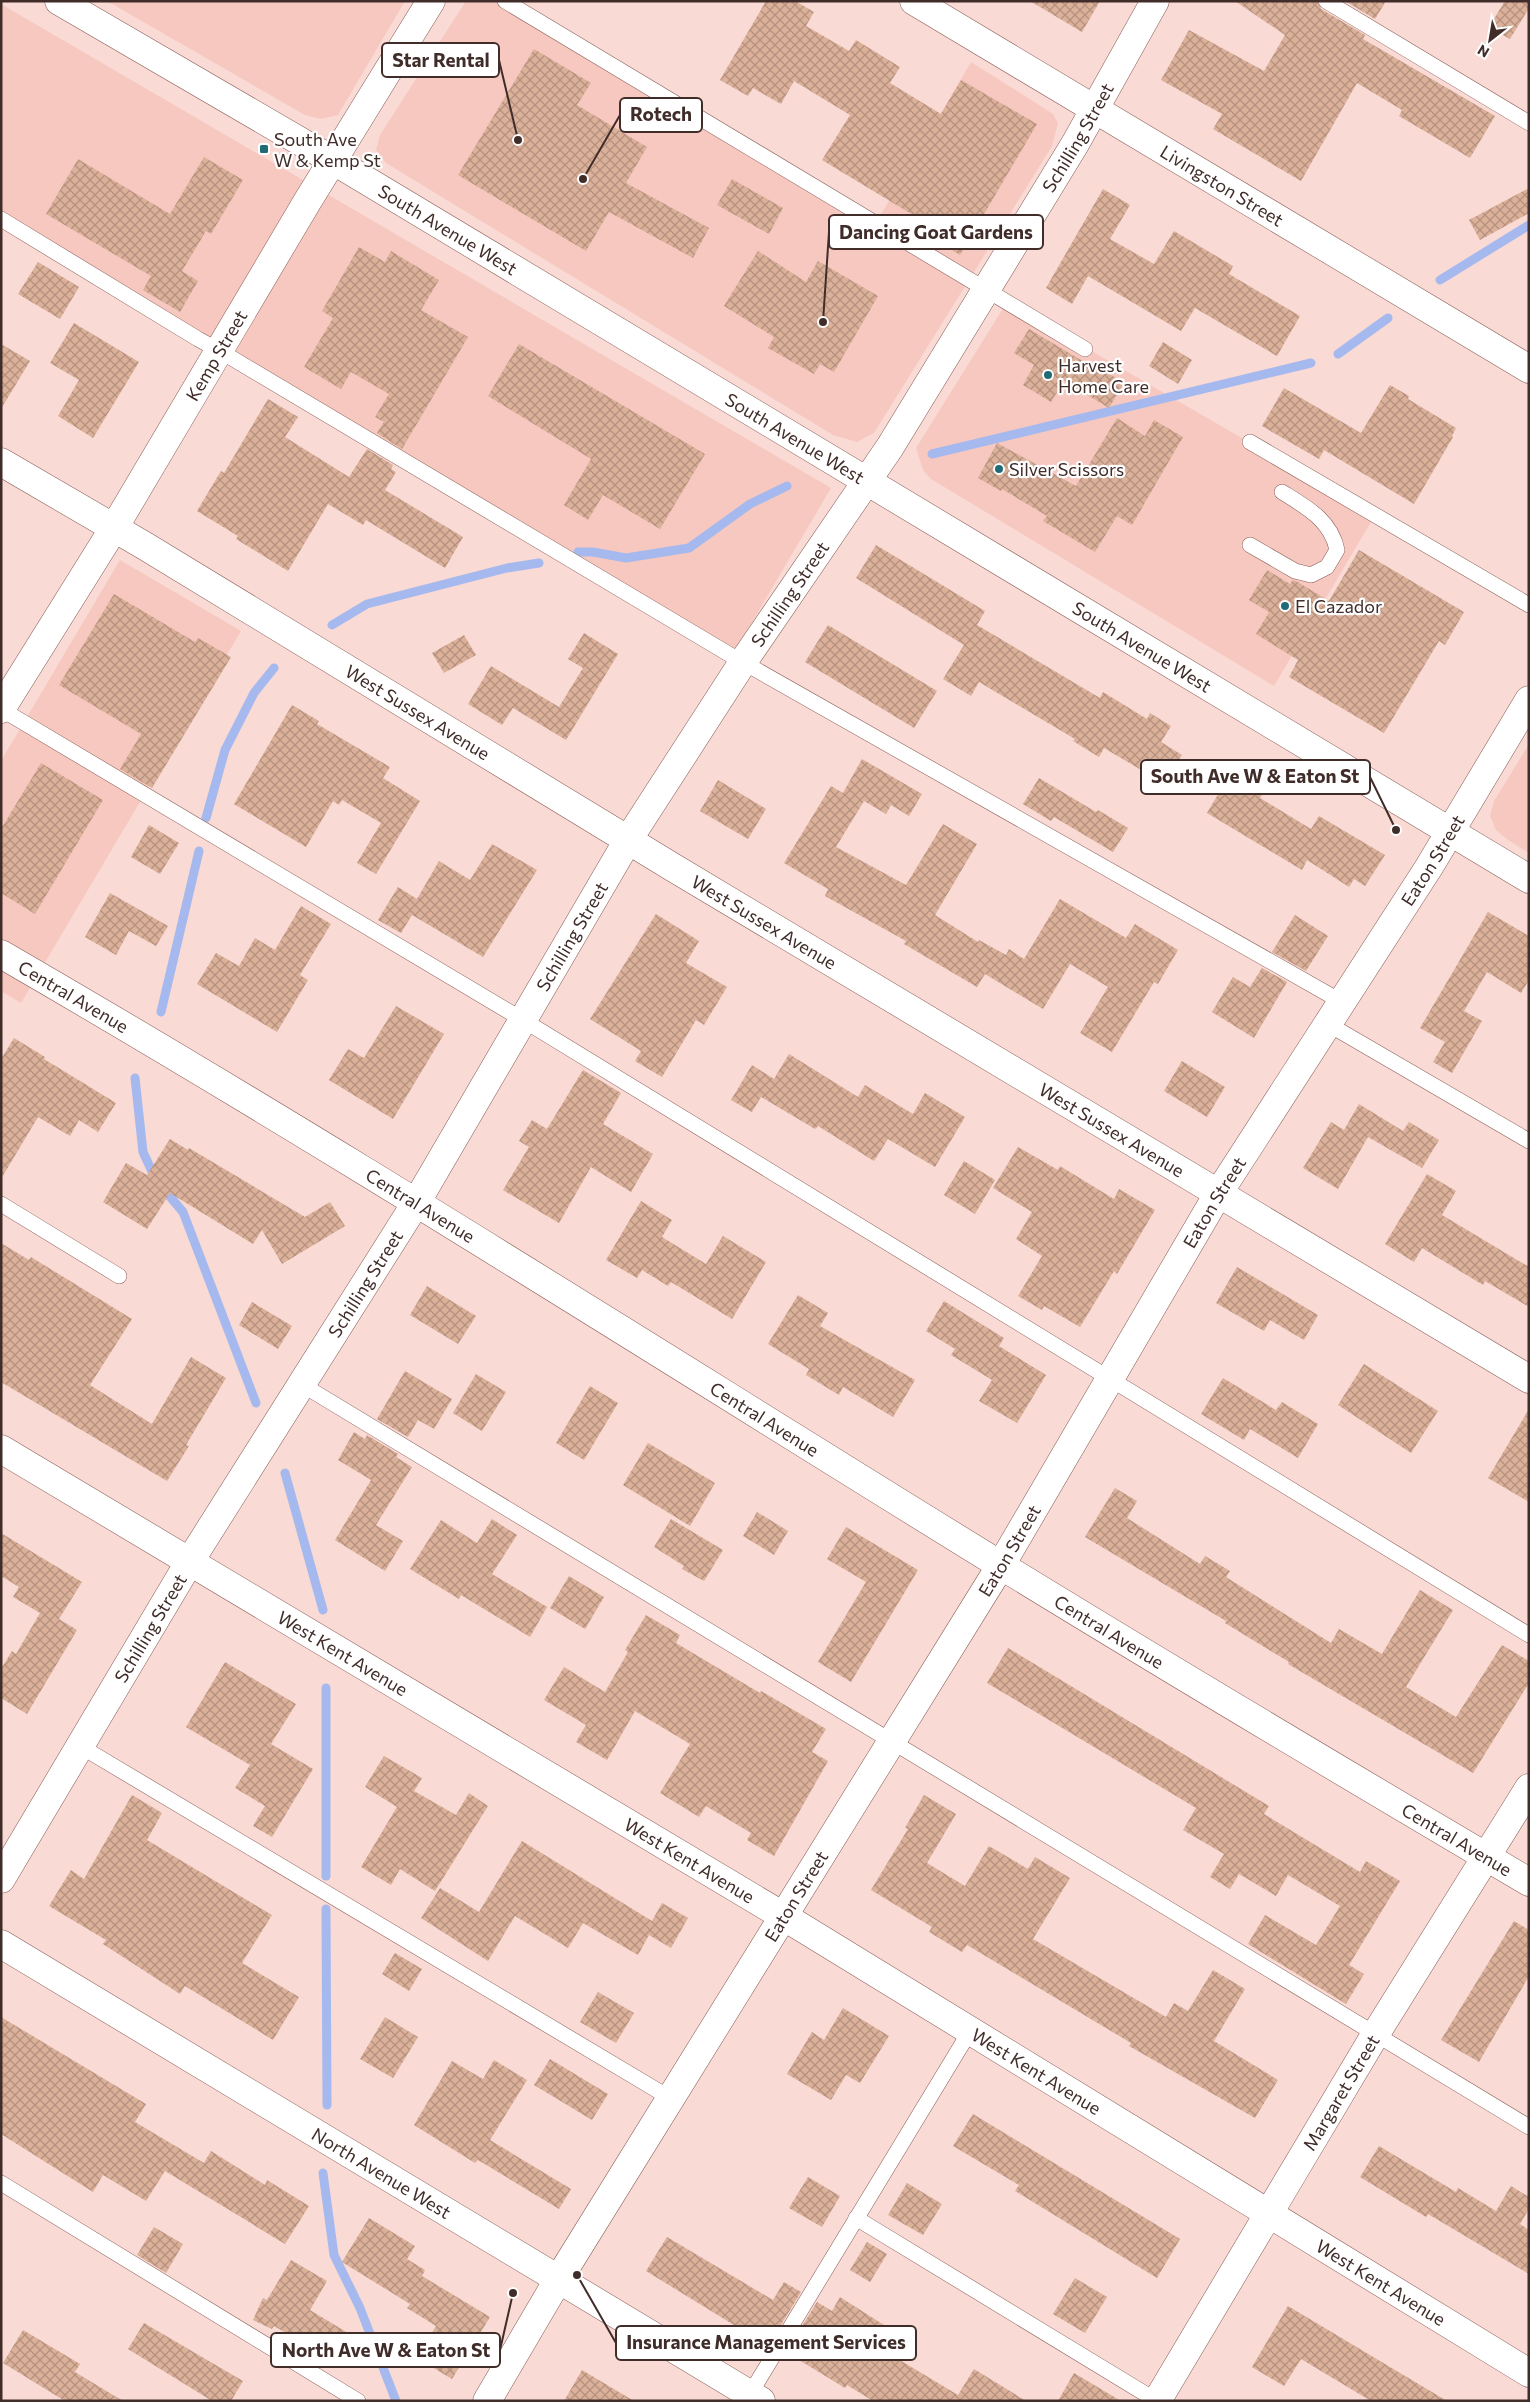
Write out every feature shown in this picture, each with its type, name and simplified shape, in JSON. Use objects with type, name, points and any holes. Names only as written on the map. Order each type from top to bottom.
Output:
[{"type":"street","name":"South Avenue West","points":[[59,1],[334,160],[1529,879]]},
{"type":"street","name":"Kemp Street","points":[[1,709],[114,528],[431,1]]},
{"type":"street","name":"Livingston Street","points":[[914,1],[1529,369]]},
{"type":"street","name":"Schilling Street","points":[[1,1879],[190,1562],[416,1203],[628,840],[743,662],[867,480],[986,290],[1094,110],[1155,1]]},
{"type":"street","name":"West Sussex Avenue","points":[[1,462],[114,528],[628,840],[1529,1380]]},
{"type":"street","name":"Eaton Street","points":[[487,2401],[558,2280],[670,2098],[1001,1566],[1218,1194],[1451,832],[1529,700]]},
{"type":"street","name":"Central Avenue","points":[[1,954],[137,1033],[416,1203],[1001,1566],[1529,1882]]},
{"type":"street","name":"West Kent Avenue","points":[[1,1449],[784,1916],[1268,2215],[1529,2373]]},
{"type":"street","name":"Margaret Street","points":[[1157,2401],[1375,2035],[1529,1788]]},
{"type":"street","name":"North Avenue West","points":[[1,1944],[558,2280],[756,2397]]},
{"type":"lane","points":[[505,1],[1085,349]]},
{"type":"lane","points":[[1326,1],[1529,123]]},
{"type":"lane","points":[[1,219],[198,339],[1335,1013],[1529,1141]]},
{"type":"lane","points":[[1250,442],[1529,605]]},
{"type":"lane","points":[[1250,545],[1295,571],[1311,575],[1327,567],[1337,550],[1334,537],[1328,526],[1313,512],[1282,492]]},
{"type":"lane","points":[[1,709],[523,1020],[1529,1635]]},
{"type":"lane","points":[[1,1204],[119,1276]]},
{"type":"lane","points":[[301,1384],[1529,2127]]},
{"type":"lane","points":[[80,1746],[670,2098]]},
{"type":"lane","points":[[756,2397],[856,2218],[970,2031]]},
{"type":"lane","points":[[1,2183],[358,2401]]},
{"type":"lane","points":[[856,2218],[1157,2401]]},
{"type":"shaded area","points":[[107,1],[405,1],[338,115],[321,119],[305,115]]},
{"type":"shaded area","points":[[466,1],[505,1],[876,223],[971,62],[1053,114],[1058,123],[1052,146],[874,433],[857,442],[833,435],[386,163],[376,150],[380,135]]},
{"type":"shaded area","points":[[1,4],[831,488],[732,656],[1,210]]},
{"type":"shaded area","points":[[1007,302],[1375,515],[1274,686],[931,479],[923,470],[916,448]]},
{"type":"shaded area","points":[[120,560],[241,631],[21,1003],[1,991],[1,761]]},
{"type":"shaded area","points":[[1529,744],[1529,853],[1496,830],[1490,816],[1494,801]]},
{"type":"building","points":[[766,1],[795,1],[814,12],[806,26],[849,51],[856,40],[900,67],[890,83],[941,114],[961,80],[1037,124],[960,255],[913,227],[918,218],[822,160],[850,115],[794,81],[781,104],[753,88],[748,96],[720,80]]},
{"type":"building","points":[[1030,1],[1100,1],[1082,32]]},
{"type":"building","points":[[1235,1],[1317,1],[1321,9],[1365,35],[1363,39],[1495,116],[1470,158],[1399,116],[1402,110],[1357,83],[1301,181],[1213,129],[1222,114],[1161,80],[1189,30],[1264,71],[1285,35]]},
{"type":"building","points":[[1345,1],[1386,1],[1375,19]]},
{"type":"building","points":[[1505,1],[1529,1],[1529,8],[1510,39],[1489,27]]},
{"type":"building","points":[[534,49],[591,83],[577,105],[647,147],[626,183],[709,228],[693,258],[609,212],[586,251],[458,175]]},
{"type":"building","points":[[204,157],[243,180],[211,234],[206,231],[182,271],[198,281],[180,312],[143,290],[151,276],[46,214],[78,159],[170,214]]},
{"type":"building","points":[[732,179],[783,208],[769,234],[717,205]]},
{"type":"building","points":[[1529,188],[1529,213],[1480,240],[1469,220]]},
{"type":"building","points":[[1103,189],[1130,205],[1110,239],[1154,264],[1174,231],[1233,266],[1229,274],[1300,316],[1277,356],[1195,308],[1181,331],[1088,276],[1072,304],[1046,288]]},
{"type":"building","points":[[359,247],[385,262],[391,251],[439,280],[421,310],[468,337],[402,449],[377,433],[384,422],[375,417],[389,394],[351,372],[341,389],[304,367],[333,318],[322,311]]},
{"type":"building","points":[[758,251],[806,282],[818,261],[878,296],[834,372],[820,364],[814,374],[768,348],[774,337],[724,306]]},
{"type":"building","points":[[38,262],[79,287],[60,319],[18,294]]},
{"type":"building","points":[[74,323],[139,362],[93,438],[58,416],[79,380],[50,363]]},
{"type":"building","name":"Harvest Home Care","points":[[1029,329],[1091,366],[1092,363],[1124,383],[1109,408],[1064,381],[1051,402],[1023,385],[1034,365],[1014,353]]},
{"type":"building","points":[[1163,342],[1192,360],[1178,384],[1149,366]]},
{"type":"building","points":[[1,344],[30,361],[1,409]]},
{"type":"building","points":[[519,344],[705,454],[660,529],[603,495],[588,520],[564,505],[591,459],[488,396]]},
{"type":"building","points":[[1390,385],[1409,396],[1408,399],[1456,428],[1453,437],[1414,504],[1324,450],[1319,459],[1262,426],[1284,388],[1361,433]]},
{"type":"building","points":[[268,399],[298,417],[285,437],[349,477],[367,449],[393,465],[391,469],[396,472],[385,490],[463,537],[445,568],[366,520],[363,525],[328,504],[288,571],[236,539],[238,536],[197,511],[221,471],[224,473]]},
{"type":"building","points":[[1117,418],[1145,436],[1154,420],[1183,437],[1132,525],[1117,516],[1095,552],[1043,521],[1047,516],[1002,489],[1001,491],[978,478],[997,443],[1076,486]]},
{"type":"building","points":[[876,545],[985,611],[977,625],[1100,698],[1103,692],[1147,719],[1150,713],[1171,726],[1161,742],[1182,755],[1165,784],[1104,748],[1099,757],[1073,741],[1075,739],[979,682],[971,696],[943,679],[964,645],[856,578]]},
{"type":"building","points":[[1359,550],[1464,612],[1445,645],[1439,641],[1384,733],[1289,677],[1298,660],[1256,634],[1269,612],[1249,600],[1267,570],[1290,584],[1293,580],[1296,581],[1329,601]]},
{"type":"building","points":[[114,594],[195,642],[198,638],[231,657],[152,788],[120,769],[141,734],[59,685]]},
{"type":"building","points":[[828,625],[937,691],[914,728],[805,662]]},
{"type":"building","points":[[584,633],[618,654],[566,740],[513,708],[502,725],[468,704],[491,666],[559,707],[583,668],[568,659]]},
{"type":"building","points":[[464,635],[476,655],[444,673],[432,653]]},
{"type":"building","points":[[292,705],[319,721],[317,724],[390,767],[383,778],[420,801],[376,874],[357,863],[381,823],[342,800],[339,805],[333,801],[306,847],[234,804]]},
{"type":"building","points":[[862,759],[922,794],[909,816],[891,805],[886,814],[864,801],[836,847],[906,885],[943,824],[977,844],[935,915],[978,942],[979,940],[1006,955],[1009,949],[1024,959],[1060,899],[1126,938],[1135,924],[1178,950],[1158,984],[1154,982],[1112,1052],[1080,1033],[1108,987],[1070,964],[1043,1009],[985,974],[977,987],[904,944],[906,941],[825,896],[828,889],[784,863],[831,786],[843,793]]},
{"type":"building","points":[[41,763],[103,800],[35,914],[1,893],[1,829]]},
{"type":"building","points":[[1233,769],[1266,789],[1260,798],[1311,829],[1319,816],[1385,855],[1365,886],[1354,879],[1349,887],[1307,860],[1302,870],[1207,813]]},
{"type":"building","points":[[1039,778],[1096,812],[1098,810],[1128,828],[1113,852],[1054,817],[1051,821],[1023,804]]},
{"type":"building","points":[[718,780],[766,809],[748,839],[700,811]]},
{"type":"building","points":[[149,825],[179,843],[160,874],[131,857]]},
{"type":"building","points":[[492,844],[537,870],[483,957],[412,915],[401,933],[378,920],[398,887],[417,899],[439,861],[470,880]]},
{"type":"building","points":[[110,893],[168,926],[156,946],[129,931],[116,955],[85,937]]},
{"type":"building","points":[[301,906],[331,924],[300,975],[308,980],[277,1032],[197,984],[216,953],[239,966],[255,938],[275,950]]},
{"type":"building","points":[[1488,912],[1529,936],[1529,980],[1521,993],[1487,972],[1464,1011],[1482,1021],[1452,1073],[1433,1062],[1445,1042],[1420,1028]]},
{"type":"building","points":[[656,914],[699,941],[686,963],[727,987],[704,1025],[696,1020],[662,1077],[635,1061],[641,1051],[590,1019]]},
{"type":"building","points":[[1295,915],[1328,936],[1306,971],[1272,952]]},
{"type":"building","points":[[1262,968],[1287,982],[1254,1038],[1212,1012],[1233,977],[1250,987]]},
{"type":"building","points":[[396,1006],[444,1034],[393,1119],[329,1080],[348,1049],[364,1058]]},
{"type":"building","points":[[14,1038],[45,1057],[44,1059],[116,1103],[98,1132],[79,1120],[70,1136],[38,1117],[1,1179],[1,1059]]},
{"type":"building","points":[[789,1054],[858,1097],[865,1085],[913,1114],[925,1093],[965,1117],[935,1167],[888,1139],[874,1161],[818,1126],[815,1129],[761,1097],[752,1112],[731,1100],[752,1065],[774,1079]]},
{"type":"building","points":[[1182,1061],[1225,1087],[1207,1117],[1164,1091]]},
{"type":"building","points":[[583,1070],[621,1093],[603,1124],[653,1154],[631,1192],[591,1167],[559,1223],[503,1190],[529,1147],[519,1141],[532,1120],[547,1129]]},
{"type":"building","points":[[1359,1104],[1403,1131],[1409,1122],[1439,1140],[1422,1168],[1368,1137],[1338,1189],[1303,1168],[1331,1122],[1344,1130]]},
{"type":"building","points":[[170,1139],[188,1150],[189,1148],[305,1217],[330,1202],[345,1226],[282,1264],[262,1230],[253,1244],[170,1193],[147,1229],[103,1202],[126,1163],[147,1175]]},
{"type":"building","points":[[1018,1147],[1058,1170],[1060,1166],[1114,1199],[1119,1189],[1155,1210],[1117,1274],[1114,1271],[1080,1327],[1044,1306],[1042,1310],[1018,1296],[1042,1256],[1016,1239],[1032,1212],[993,1188]]},
{"type":"building","points":[[964,1161],[995,1180],[975,1214],[944,1195]]},
{"type":"building","points":[[1427,1174],[1456,1191],[1442,1215],[1529,1267],[1529,1307],[1485,1281],[1483,1285],[1422,1248],[1414,1262],[1385,1244]]},
{"type":"building","points":[[641,1201],[672,1220],[662,1237],[706,1264],[723,1236],[766,1262],[732,1319],[671,1282],[668,1286],[642,1270],[637,1278],[606,1260]]},
{"type":"building","points":[[1,1243],[29,1260],[31,1257],[132,1319],[90,1385],[152,1424],[191,1357],[226,1378],[186,1445],[189,1446],[167,1481],[1,1382]]},
{"type":"building","points":[[1237,1267],[1318,1315],[1304,1340],[1270,1320],[1264,1331],[1216,1303]]},
{"type":"building","points":[[427,1286],[476,1316],[458,1344],[410,1315]]},
{"type":"building","points":[[798,1295],[828,1313],[820,1326],[915,1380],[893,1417],[843,1387],[839,1395],[806,1375],[809,1369],[768,1344]]},
{"type":"building","points":[[944,1301],[1004,1338],[999,1346],[1046,1375],[1017,1423],[979,1401],[992,1380],[951,1355],[955,1349],[926,1331]]},
{"type":"building","points":[[252,1302],[292,1326],[278,1349],[239,1325]]},
{"type":"building","points":[[1364,1364],[1438,1411],[1411,1453],[1338,1405]]},
{"type":"building","points":[[405,1371],[452,1399],[434,1429],[418,1420],[408,1437],[377,1419]]},
{"type":"building","points":[[476,1374],[506,1392],[482,1431],[453,1413]]},
{"type":"building","points":[[1223,1378],[1276,1410],[1282,1402],[1318,1424],[1298,1458],[1250,1429],[1244,1440],[1201,1414]]},
{"type":"building","points":[[590,1386],[618,1403],[584,1460],[556,1443]]},
{"type":"building","points":[[1529,1409],[1529,1502],[1488,1478]]},
{"type":"building","points":[[354,1432],[365,1439],[367,1435],[398,1454],[396,1457],[412,1467],[376,1525],[403,1541],[385,1571],[335,1540],[371,1480],[338,1460]]},
{"type":"building","points":[[648,1443],[715,1483],[690,1526],[623,1485]]},
{"type":"building","points":[[1115,1488],[1137,1501],[1127,1518],[1200,1564],[1205,1556],[1230,1571],[1226,1577],[1331,1643],[1339,1629],[1382,1654],[1420,1590],[1453,1610],[1406,1687],[1456,1717],[1502,1645],[1529,1661],[1529,1683],[1473,1773],[1288,1664],[1289,1662],[1225,1623],[1226,1621],[1085,1537]]},
{"type":"building","points":[[757,1512],[788,1531],[774,1555],[743,1536]]},
{"type":"building","points":[[492,1519],[517,1535],[492,1574],[547,1607],[530,1637],[461,1595],[459,1599],[410,1569],[441,1520],[477,1543]]},
{"type":"building","points":[[671,1519],[723,1550],[704,1581],[682,1569],[684,1566],[654,1547]]},
{"type":"building","points":[[846,1527],[918,1570],[851,1682],[818,1662],[866,1582],[827,1559]]},
{"type":"building","points":[[1,1533],[82,1582],[59,1619],[77,1630],[27,1714],[1,1698],[1,1669],[12,1651],[16,1654],[40,1613],[13,1597],[19,1587],[1,1576]]},
{"type":"building","points":[[569,1576],[604,1597],[585,1629],[550,1608]]},
{"type":"building","points":[[646,1615],[680,1635],[676,1643],[760,1693],[761,1691],[826,1729],[812,1752],[828,1761],[774,1856],[747,1840],[751,1833],[706,1806],[699,1817],[660,1793],[690,1744],[635,1711],[607,1760],[576,1742],[586,1725],[544,1700],[564,1667],[605,1692],[628,1652],[625,1650]]},
{"type":"building","points":[[1008,1648],[1269,1806],[1264,1814],[1360,1872],[1366,1861],[1400,1881],[1349,1965],[1364,1974],[1346,2004],[1248,1944],[1265,1915],[1316,1945],[1340,1906],[1288,1875],[1276,1896],[1239,1874],[1230,1889],[1210,1877],[1224,1854],[1183,1830],[1196,1808],[987,1683]]},
{"type":"building","points":[[225,1662],[296,1704],[271,1744],[313,1769],[272,1837],[253,1826],[265,1806],[235,1788],[250,1765],[186,1727]]},
{"type":"building","points":[[384,1756],[422,1778],[414,1791],[456,1815],[469,1793],[488,1806],[435,1891],[400,1869],[391,1885],[361,1867],[397,1807],[365,1787]]},
{"type":"building","points":[[132,1795],[162,1813],[147,1840],[272,1915],[242,1963],[299,1997],[273,2040],[185,1986],[180,1994],[103,1944],[106,1940],[49,1906],[71,1870],[84,1879]]},
{"type":"building","points":[[924,1795],[956,1814],[927,1863],[965,1886],[989,1846],[1028,1869],[1035,1857],[1070,1878],[1033,1939],[1166,2017],[1174,2003],[1188,2011],[1213,1970],[1245,1989],[1214,2041],[1278,2080],[1255,2118],[1129,2046],[1131,2043],[967,1945],[962,1952],[929,1932],[932,1927],[871,1890],[908,1829],[905,1828]]},
{"type":"building","points":[[522,1841],[652,1921],[662,1903],[688,1918],[671,1948],[649,1935],[638,1955],[583,1923],[568,1948],[515,1916],[488,1961],[421,1918],[440,1888],[479,1912]]},
{"type":"building","points":[[1514,1921],[1529,1930],[1529,1976],[1479,2062],[1441,2040]]},
{"type":"building","points":[[395,1953],[422,1969],[409,1991],[382,1974]]},
{"type":"building","points":[[598,1992],[634,2013],[616,2043],[580,2022]]},
{"type":"building","points":[[843,2008],[889,2036],[860,2083],[846,2075],[831,2100],[787,2074],[812,2032],[824,2040]]},
{"type":"building","points":[[1,2017],[146,2104],[135,2122],[204,2163],[211,2151],[265,2185],[267,2180],[309,2206],[285,2244],[165,2171],[146,2201],[103,2175],[93,2192],[1,2134]]},
{"type":"building","points":[[385,2017],[418,2037],[393,2078],[360,2059]]},
{"type":"building","points":[[550,2059],[608,2094],[592,2120],[534,2085]]},
{"type":"building","points":[[494,2060],[527,2080],[490,2140],[571,2189],[559,2209],[478,2160],[475,2163],[414,2125],[452,2061],[483,2079]]},
{"type":"building","points":[[973,2114],[1180,2239],[1157,2278],[1015,2191],[1019,2185],[953,2146]]},
{"type":"building","points":[[1379,2146],[1456,2192],[1458,2188],[1496,2211],[1511,2186],[1529,2197],[1529,2209],[1520,2224],[1529,2230],[1529,2274],[1428,2214],[1426,2217],[1360,2177]]},
{"type":"building","points":[[808,2177],[840,2196],[822,2227],[789,2208]]},
{"type":"building","points":[[907,2183],[942,2204],[923,2235],[888,2215]]},
{"type":"building","points":[[369,2218],[415,2246],[407,2259],[425,2270],[422,2276],[490,2317],[452,2379],[417,2358],[436,2326],[407,2308],[410,2304],[342,2262]]},
{"type":"building","points":[[154,2227],[183,2244],[166,2273],[137,2255]]},
{"type":"building","points":[[667,2237],[773,2300],[784,2282],[801,2292],[768,2346],[646,2271]]},
{"type":"building","points":[[867,2242],[887,2254],[870,2282],[850,2270]]},
{"type":"building","points":[[291,2260],[327,2281],[310,2310],[348,2333],[332,2360],[274,2326],[272,2329],[253,2320],[263,2298],[267,2300]]},
{"type":"building","points":[[1075,2278],[1107,2297],[1085,2333],[1053,2314]]},
{"type":"building","points":[[840,2297],[884,2325],[873,2344],[958,2395],[974,2369],[1026,2401],[873,2401],[847,2385],[845,2388],[786,2352],[817,2302],[832,2311]]},
{"type":"building","points":[[1288,2306],[1447,2401],[1371,2401],[1301,2359],[1284,2386],[1252,2367]]},
{"type":"building","points":[[144,2323],[243,2381],[231,2401],[212,2401],[128,2349]]},
{"type":"building","points":[[23,2330],[80,2364],[75,2372],[123,2401],[65,2401],[3,2363]]},
{"type":"building","points":[[582,2370],[634,2401],[564,2401]]},
{"type":"building","points":[[1074,2373],[1121,2401],[1058,2401]]},
{"type":"waterway","points":[[1440,280],[1529,225]]},
{"type":"waterway","points":[[1338,354],[1388,318]]},
{"type":"waterway","points":[[932,454],[1311,363]]},
{"type":"waterway","points":[[578,552],[593,552],[626,558],[689,548],[750,504],[787,486]]},
{"type":"waterway","points":[[332,625],[367,604],[507,568],[539,563]]},
{"type":"waterway","points":[[206,818],[225,750],[254,693],[274,668]]},
{"type":"waterway","points":[[161,1012],[199,851]]},
{"type":"waterway","points":[[135,1078],[143,1152],[156,1180],[183,1212],[256,1403]]},
{"type":"waterway","points":[[285,1473],[323,1610]]},
{"type":"waterway","points":[[326,1688],[326,1876]]},
{"type":"waterway","points":[[326,1909],[327,2105]]},
{"type":"waterway","points":[[323,2173],[334,2255],[360,2308],[396,2401]]},
{"type":"place","name":"Star Rental","points":[[518,140]]},
{"type":"place","name":"South Ave W & Kemp St","points":[[264,149]]},
{"type":"place","name":"Rotech","points":[[583,179]]},
{"type":"place","name":"Dancing Goat Gardens","points":[[823,322]]},
{"type":"place","name":"Harvest Home Care","points":[[1048,375]]},
{"type":"place","name":"Silver Scissors","points":[[999,469]]},
{"type":"place","name":"El Cazador","points":[[1285,606]]},
{"type":"place","name":"South Ave W & Eaton St","points":[[1396,830]]},
{"type":"place","name":"Insurance Management Services","points":[[577,2275]]},
{"type":"place","name":"North Ave W & Eaton St","points":[[513,2293]]}]
